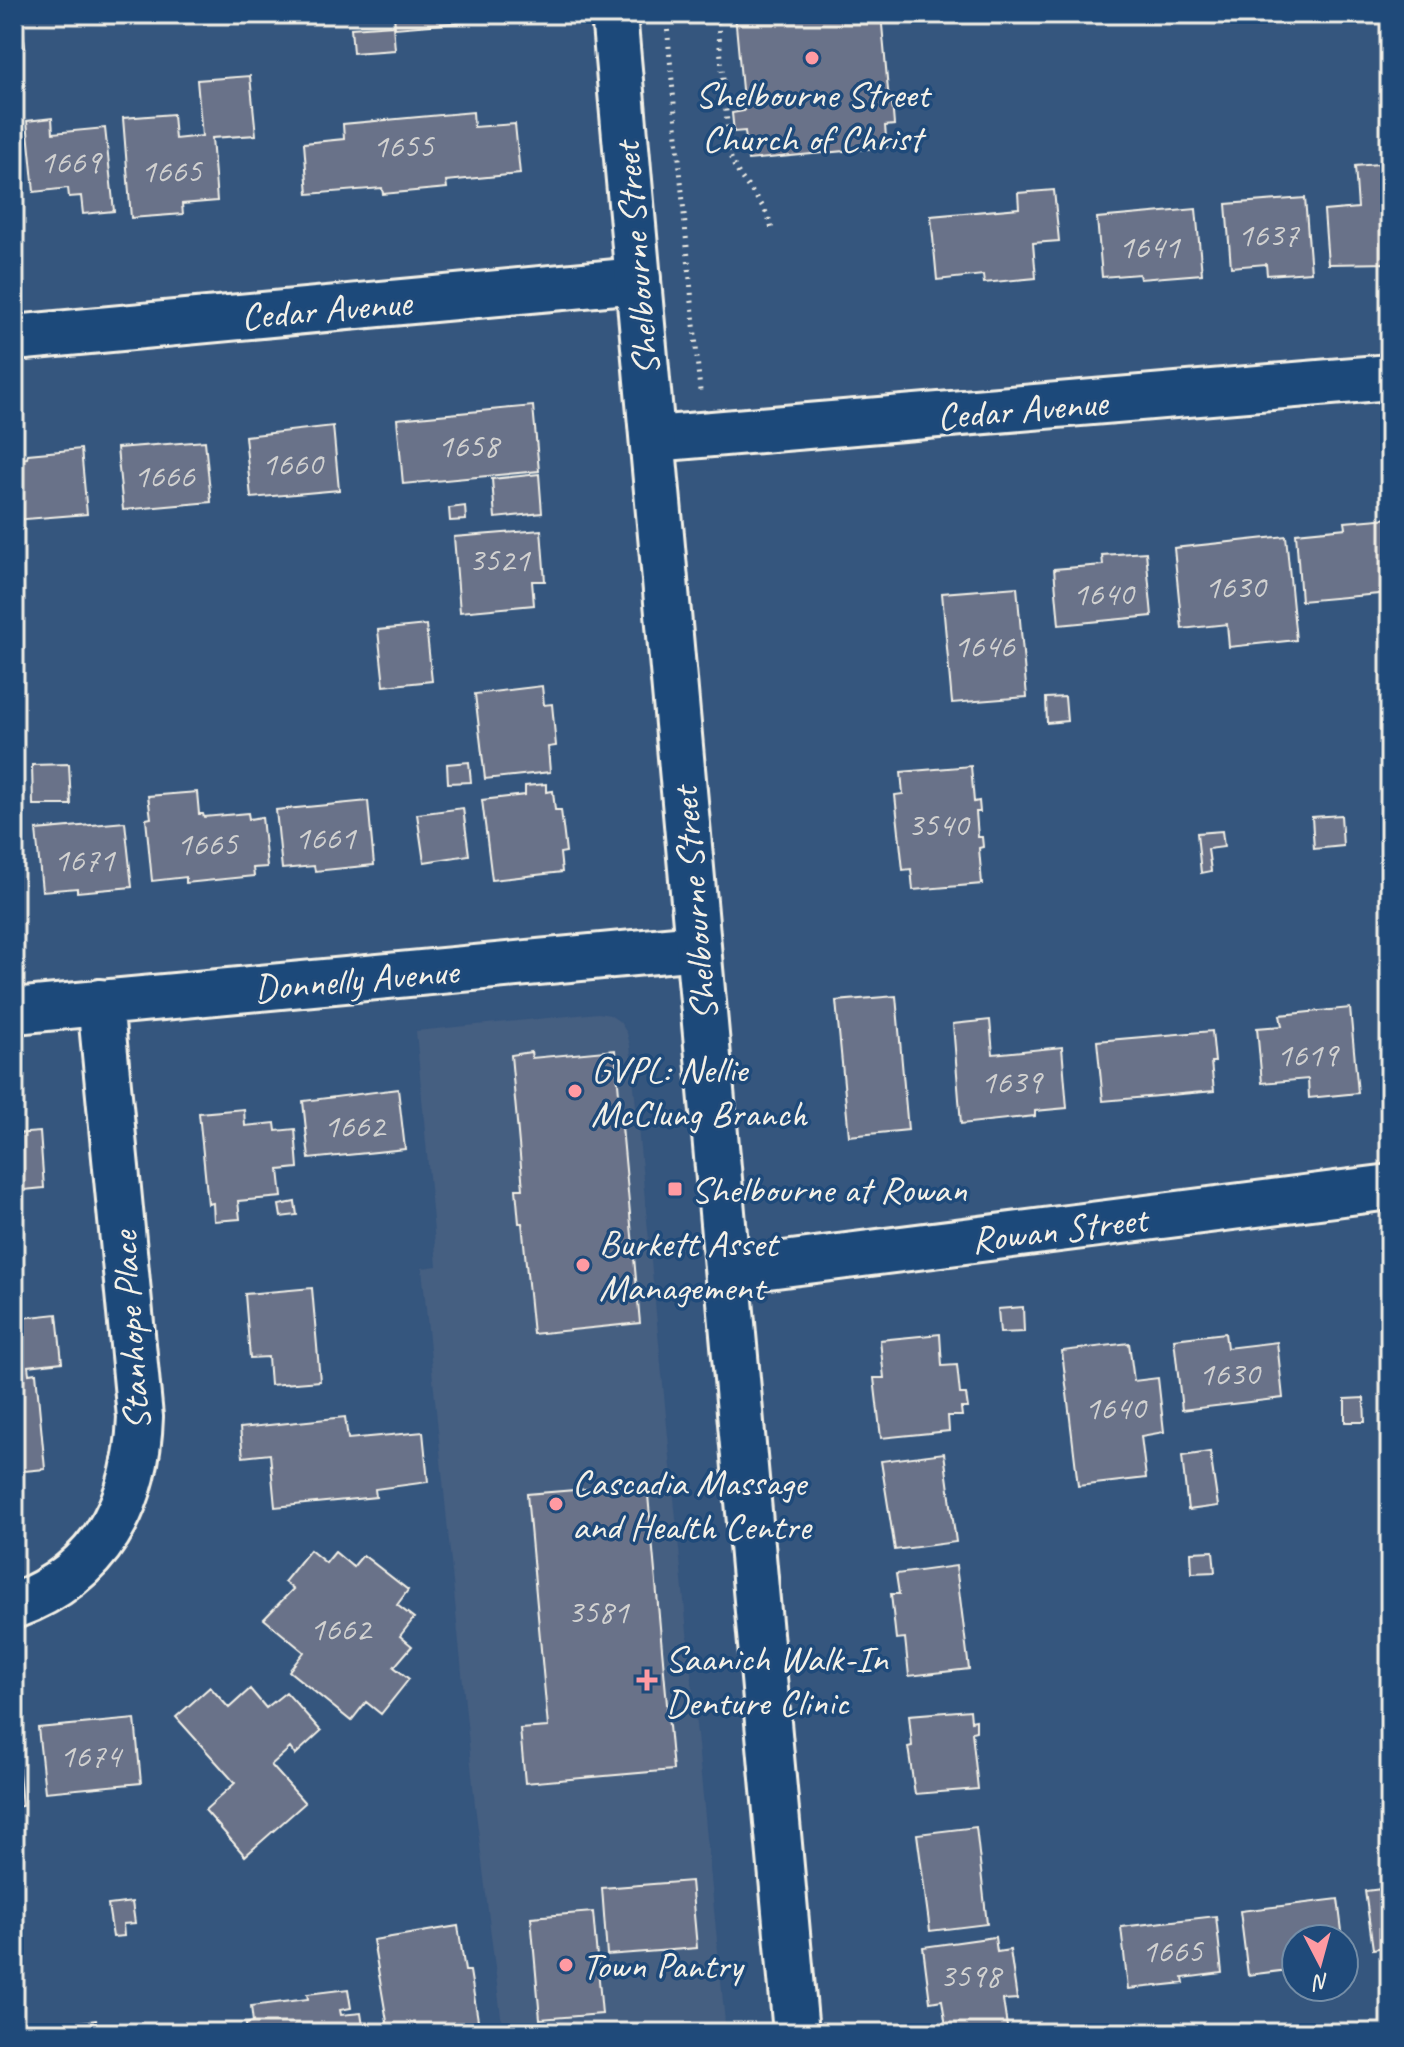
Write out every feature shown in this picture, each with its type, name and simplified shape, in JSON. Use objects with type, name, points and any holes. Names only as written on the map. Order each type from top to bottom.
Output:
[{"type":"street","name":"Shelbourne Street","points":[[614,14],[796,2033]]},
{"type":"street","name":"Cedar Avenue","points":[[14,338],[638,280]]},
{"type":"street","name":"Cedar Avenue","points":[[653,439],[1390,377]]},
{"type":"street","name":"Donnelly Avenue","points":[[14,1011],[698,947]]},
{"type":"street","name":"Stanhope Place","points":[[14,1606],[55,1586],[99,1547],[118,1517],[131,1486],[139,1452],[140,1417],[100,1002]]},
{"type":"street","name":"Rowan Street","points":[[728,1271],[1390,1187]]},
{"type":"path","points":[[666,14],[700,397]]},
{"type":"path","points":[[717,14],[730,155],[735,171],[770,214],[772,231]]},
{"type":"shaded area","points":[[598,1013],[610,1015],[620,1022],[630,1045],[726,2033],[503,2033],[475,1805],[422,1268],[437,1266],[416,1031]]},
{"type":"building","points":[[394,14],[465,14],[466,22],[395,28]]},
{"type":"building","name":"Shelbourne Street Church of Christ","points":[[735,14],[881,14],[894,125],[885,126],[887,147],[748,160],[745,131],[734,132],[732,113],[744,111]]},
{"type":"building","points":[[393,25],[395,50],[353,53],[351,28]]},
{"type":"building","points":[[23,31],[25,47],[14,48],[14,32]]},
{"type":"building","points":[[250,76],[256,135],[212,138],[217,201],[182,204],[183,214],[131,218],[123,118],[173,114],[175,139],[202,136],[197,80]]},
{"type":"building","points":[[473,112],[474,127],[515,124],[520,174],[446,181],[447,188],[383,194],[382,188],[308,194],[304,143],[344,139],[343,124]]},
{"type":"building","points":[[52,118],[53,133],[105,128],[114,211],[83,214],[81,196],[69,197],[68,188],[34,192],[27,121]]},
{"type":"building","points":[[1390,163],[1390,263],[1328,264],[1324,211],[1358,208],[1355,166]]},
{"type":"building","points":[[1054,190],[1059,241],[1033,243],[1036,278],[984,283],[983,275],[937,280],[931,216],[1019,208],[1018,193]]},
{"type":"building","points":[[1305,198],[1311,272],[1267,275],[1266,264],[1231,267],[1226,204]]},
{"type":"building","points":[[1196,209],[1202,274],[1140,279],[1139,274],[1102,277],[1097,218]]},
{"type":"building","points":[[533,406],[539,471],[403,484],[397,419]]},
{"type":"building","points":[[333,426],[339,490],[251,498],[245,436]]},
{"type":"building","points":[[205,441],[211,502],[123,510],[117,448]]},
{"type":"building","points":[[81,449],[87,514],[14,520],[14,459],[27,458],[28,454]]},
{"type":"building","points":[[539,474],[542,513],[495,518],[492,479]]},
{"type":"building","points":[[465,506],[466,520],[450,521],[449,508]]},
{"type":"building","points":[[1390,518],[1390,593],[1301,601],[1296,533],[1346,528],[1345,522]]},
{"type":"building","points":[[541,530],[545,581],[532,581],[534,605],[460,612],[454,537]]},
{"type":"building","points":[[1286,536],[1296,640],[1229,647],[1227,624],[1182,629],[1174,548]]},
{"type":"building","points":[[1146,552],[1152,616],[1059,625],[1054,569],[1103,565],[1102,555]]},
{"type":"building","points":[[1017,587],[1027,697],[952,703],[942,593]]},
{"type":"building","points":[[426,625],[432,681],[384,686],[378,630]]},
{"type":"building","points":[[542,686],[544,705],[552,704],[556,746],[548,747],[550,772],[485,779],[475,694]]},
{"type":"building","points":[[1065,697],[1067,721],[1047,723],[1046,698]]},
{"type":"building","points":[[469,762],[471,782],[448,783],[447,764]]},
{"type":"building","points":[[69,764],[71,805],[33,805],[32,765]]},
{"type":"building","points":[[971,766],[974,802],[979,801],[980,812],[976,812],[978,837],[982,837],[983,847],[979,848],[982,884],[913,890],[911,869],[903,870],[895,795],[903,794],[901,772]]},
{"type":"building","points":[[546,784],[546,792],[553,791],[555,810],[561,810],[566,852],[560,853],[562,872],[492,880],[482,800],[525,795],[525,786]]},
{"type":"building","points":[[197,792],[199,814],[204,817],[248,813],[249,819],[262,817],[267,867],[253,868],[254,876],[186,883],[186,877],[152,881],[146,819],[151,818],[148,796]]},
{"type":"building","points":[[368,801],[374,865],[315,871],[314,866],[282,869],[276,810]]},
{"type":"building","points":[[463,808],[469,855],[424,862],[417,814]]},
{"type":"building","points":[[1341,815],[1343,846],[1314,849],[1312,817]]},
{"type":"building","points":[[125,822],[132,887],[77,892],[77,888],[42,891],[36,830]]},
{"type":"building","points":[[1222,831],[1224,847],[1208,849],[1211,871],[1201,873],[1197,833]]},
{"type":"building","points":[[896,996],[908,1130],[849,1136],[836,1001]]},
{"type":"building","points":[[1350,1008],[1358,1093],[1309,1098],[1308,1079],[1262,1083],[1257,1028],[1282,1026],[1280,1015]]},
{"type":"building","points":[[990,1020],[993,1054],[1062,1047],[1067,1108],[1035,1111],[1035,1116],[961,1124],[953,1024]]},
{"type":"building","points":[[1212,1031],[1214,1091],[1103,1101],[1097,1041]]},
{"type":"building","points":[[615,1050],[640,1323],[533,1334],[516,1189],[523,1189],[511,1055],[531,1052],[532,1058]]},
{"type":"building","points":[[398,1089],[405,1149],[309,1159],[303,1101]]},
{"type":"building","points":[[244,1109],[245,1126],[275,1123],[276,1131],[295,1129],[298,1168],[279,1170],[282,1197],[238,1201],[240,1219],[214,1221],[213,1203],[208,1204],[199,1113]]},
{"type":"building","points":[[40,1132],[44,1188],[14,1191],[14,1134]]},
{"type":"building","points":[[295,1202],[297,1215],[281,1217],[279,1205]]},
{"type":"building","points":[[14,1250],[20,1250],[24,1301],[14,1302]]},
{"type":"building","points":[[312,1288],[320,1381],[270,1385],[268,1357],[250,1358],[245,1294]]},
{"type":"building","points":[[1023,1307],[1024,1332],[1000,1333],[998,1309]]},
{"type":"building","points":[[21,1314],[21,1318],[57,1314],[62,1362],[28,1366],[29,1374],[36,1373],[45,1469],[14,1472],[14,1315]]},
{"type":"building","points":[[1225,1333],[1227,1348],[1277,1342],[1283,1398],[1182,1410],[1174,1339]]},
{"type":"building","points":[[940,1334],[942,1366],[957,1365],[960,1394],[966,1394],[968,1408],[961,1408],[962,1416],[948,1416],[949,1431],[881,1438],[874,1378],[884,1378],[880,1340]]},
{"type":"building","points":[[1129,1343],[1134,1381],[1158,1378],[1164,1432],[1141,1436],[1146,1478],[1078,1486],[1062,1351]]},
{"type":"building","points":[[1364,1398],[1365,1422],[1345,1422],[1345,1399]]},
{"type":"building","points":[[345,1417],[348,1439],[423,1432],[428,1482],[375,1489],[376,1497],[275,1507],[270,1454],[243,1457],[240,1428]]},
{"type":"building","points":[[1210,1452],[1218,1506],[1188,1510],[1182,1456]]},
{"type":"building","points":[[944,1453],[956,1542],[895,1550],[881,1461]]},
{"type":"building","points":[[647,1484],[673,1770],[525,1783],[520,1729],[548,1727],[527,1494]]},
{"type":"building","points":[[310,1550],[326,1563],[335,1552],[353,1567],[363,1555],[408,1590],[397,1605],[414,1618],[400,1636],[412,1646],[394,1667],[409,1679],[381,1714],[366,1702],[351,1721],[289,1671],[304,1652],[264,1619],[293,1589],[284,1582]]},
{"type":"building","points":[[1213,1551],[1215,1572],[1192,1573],[1191,1552]]},
{"type":"building","points":[[956,1566],[969,1669],[909,1676],[905,1638],[896,1639],[891,1594],[899,1594],[896,1574]]},
{"type":"building","points":[[210,1687],[229,1708],[250,1689],[266,1708],[286,1692],[321,1731],[295,1755],[290,1748],[271,1765],[305,1803],[245,1856],[205,1810],[235,1783],[176,1717]]},
{"type":"building","points":[[970,1710],[971,1721],[976,1720],[976,1731],[972,1732],[978,1789],[915,1794],[908,1747],[912,1746],[909,1715]]},
{"type":"building","points":[[14,1716],[22,1806],[14,1807]]},
{"type":"building","points":[[135,1719],[141,1783],[45,1792],[38,1728]]},
{"type":"building","points":[[976,1827],[987,1924],[930,1931],[917,1834]]},
{"type":"building","points":[[691,1881],[697,1948],[607,1955],[602,1888]]},
{"type":"building","points":[[1390,1888],[1390,1946],[1373,1949],[1365,1891]]},
{"type":"building","points":[[1338,1899],[1341,1923],[1280,1923],[1280,1971],[1248,1975],[1240,1911]]},
{"type":"building","points":[[132,1902],[135,1923],[123,1924],[124,1936],[113,1937],[108,1905]]},
{"type":"building","name":"Town Pantry","points":[[593,1912],[602,2014],[540,2019],[531,1917]]},
{"type":"building","points":[[1216,1916],[1222,1973],[1183,1978],[1184,1983],[1128,1989],[1121,1927]]},
{"type":"building","points":[[458,1926],[465,1971],[470,1971],[480,2032],[389,2033],[373,1940]]},
{"type":"building","points":[[995,1937],[997,1952],[1010,1950],[1017,1999],[1003,2000],[1008,2033],[947,2033],[942,2000],[930,2002],[923,1947]]},
{"type":"building","points":[[348,1989],[351,2008],[340,2010],[341,2015],[361,2013],[364,2033],[247,2033],[246,2024],[253,2022],[251,2006],[308,1999],[307,1994]]},
{"type":"building","points":[[96,2020],[98,2033],[23,2033],[22,2029]]},
{"type":"building","points":[[222,2026],[223,2033],[165,2033]]},
{"type":"place","name":"Shelbourne Street Church of Christ","points":[[812,58]]},
{"type":"place","name":"GVPL: Nellie McClung Branch","points":[[575,1091]]},
{"type":"place","name":"Shelbourne at Rowan","points":[[675,1189]]},
{"type":"place","name":"Burkett Asset Management","points":[[583,1265]]},
{"type":"place","name":"Cascadia Massage and Health Centre","points":[[556,1504]]},
{"type":"place","name":"Saanich Walk-In Denture Clinic","points":[[647,1680]]},
{"type":"place","name":"Town Pantry","points":[[566,1965]]}]
